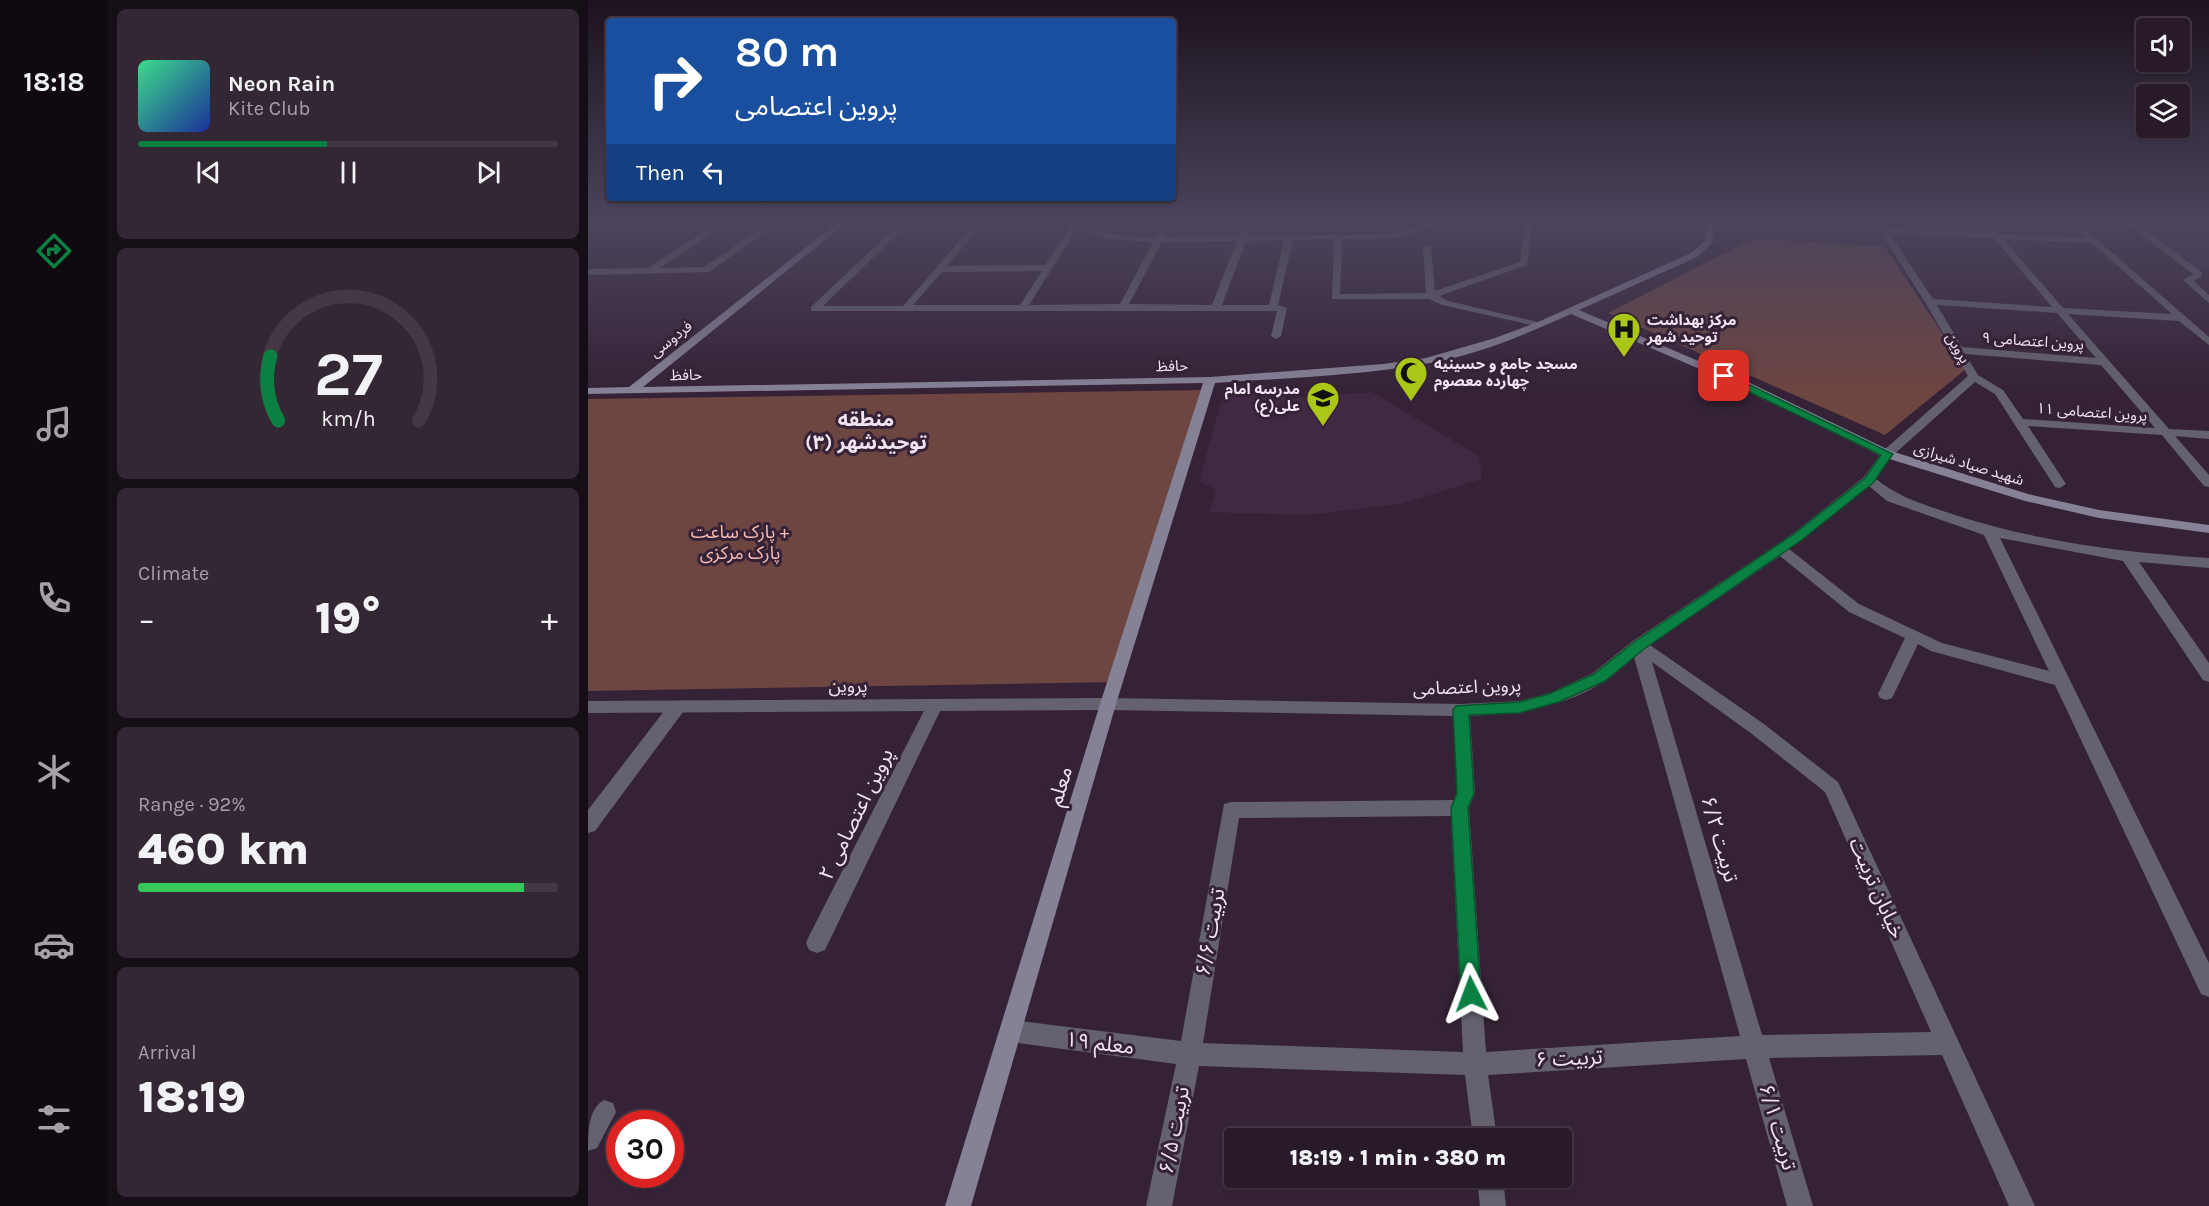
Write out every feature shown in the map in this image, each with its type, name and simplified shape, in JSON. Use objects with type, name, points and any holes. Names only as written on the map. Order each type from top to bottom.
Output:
[{"type":"main road","name":"فردوسی","points":[[631,391],[772,278]]},
{"type":"main road","name":"حافظ","points":[[588,391],[1210,380],[1319,373],[1426,361],[1467,351],[1540,324],[1642,278]]},
{"type":"main road","name":"شهید صیاد شیرازی","points":[[1570,310],[1746,386],[1887,454],[2046,502],[2099,514],[2209,529]]},
{"type":"main road","name":"معلم","points":[[958,1206],[1108,704],[1210,380]]},
{"type":"street","points":[[846,278],[814,309],[1273,307],[1282,308],[1276,336]]},
{"type":"street","points":[[907,307],[931,278]]},
{"type":"street","points":[[1023,307],[1041,278]]},
{"type":"street","points":[[1123,308],[1139,278]]},
{"type":"street","points":[[1216,308],[1228,278]]},
{"type":"street","points":[[1273,307],[1280,278]]},
{"type":"street","points":[[1336,278],[1335,297],[1431,296],[1481,278]]},
{"type":"street","points":[[1430,278],[1431,296]]},
{"type":"street","name":"پروین","points":[[1887,454],[1974,377],[1960,350],[1914,278]]},
{"type":"street","points":[[2033,278],[2209,483]]},
{"type":"street","points":[[2135,278],[2209,342]]},
{"type":"street","points":[[2193,278],[2188,280],[2209,300]]},
{"type":"street","points":[[1431,296],[1445,303],[1540,324]]},
{"type":"street","points":[[1930,302],[2181,318]]},
{"type":"street","name":"پروین اعتصامی ۹","points":[[1960,350],[2105,362]]},
{"type":"street","points":[[1974,377],[1999,392],[2019,422]]},
{"type":"street","name":"پروین اعتصامی ۱۱","points":[[2019,422],[2209,435]]},
{"type":"street","name":"پروین اعتصامی ۱۱","points":[[2019,422],[2060,484]]},
{"type":"street","name":"پروین اعتصامی","points":[[1108,704],[1461,710],[1519,707],[1554,698],[1599,677],[1639,645],[1780,549],[1869,480],[1887,454]]},
{"type":"street","points":[[1869,480],[1892,498],[1990,532],[2128,557],[2209,563]]},
{"type":"street","points":[[1990,532],[2209,986]]},
{"type":"street","points":[[1780,549],[1854,608],[1937,646],[2060,680]]},
{"type":"street","points":[[2128,557],[2209,676]]},
{"type":"street","points":[[1886,694],[1914,636]]},
{"type":"street","name":"خیابان تربیت","points":[[1639,645],[1758,729],[1832,788],[2022,1206]]},
{"type":"street","name":"تربیت ۶/۲","points":[[1639,645],[1756,1047]]},
{"type":"street","name":"پروین","points":[[588,707],[1108,704]]},
{"type":"street","name":"پروین اعتصامی ۲","points":[[817,943],[935,705]]},
{"type":"street","points":[[588,825],[677,707]]},
{"type":"street","points":[[1461,710],[1466,793],[1460,808],[1475,1064],[1484,1128]]},
{"type":"street","name":"تربیت ۶/۶","points":[[1190,1054],[1231,810],[1460,808]]},
{"type":"street","name":"معلم ۱۹","points":[[1011,1031],[1190,1054]]},
{"type":"street","name":"تربیت ۶","points":[[1190,1054],[1475,1064],[1756,1047],[1947,1042]]},
{"type":"street","name":"تربیت ۶/۱","points":[[1756,1047],[1800,1206]]},
{"type":"street","name":"تربیت ۶/۵","points":[[1159,1206],[1190,1054]]},
{"type":"street","points":[[588,1139],[604,1112]]},
{"type":"street","points":[[1491,1188],[1493,1206]]},
{"type":"shaded area","name":"مدرسه امام علی(ع)","points":[[1277,391],[1292,398],[1372,392],[1479,456],[1482,479],[1401,504],[1306,515],[1209,512],[1216,490],[1199,481],[1222,399],[1230,394]]},
{"type":"green space","points":[[1676,278],[1906,278],[1966,369],[1885,435],[1608,313]]},
{"type":"green space","name":"پارک ساعت + پارک مرکزی","points":[[1205,390],[1119,682],[588,691],[588,399]]},
{"type":"place","name":"مرکز بهداشت توحید شهر","points":[[1624,358]]},
{"type":"place","name":"مسجد جامع و حسینیه چهارده معصوم","points":[[1411,402]]},
{"type":"place","name":"مدرسه امام علی(ع)","points":[[1323,427]]},
{"type":"district","name":"منطقه توحیدشهر (۳)","points":[[866,430]]},
{"type":"route","points":[[1471,994],[1460,808],[1466,793],[1461,710],[1519,707],[1554,698],[1599,677],[1639,645],[1799,536],[1869,480],[1887,454],[1724,376]]}]
